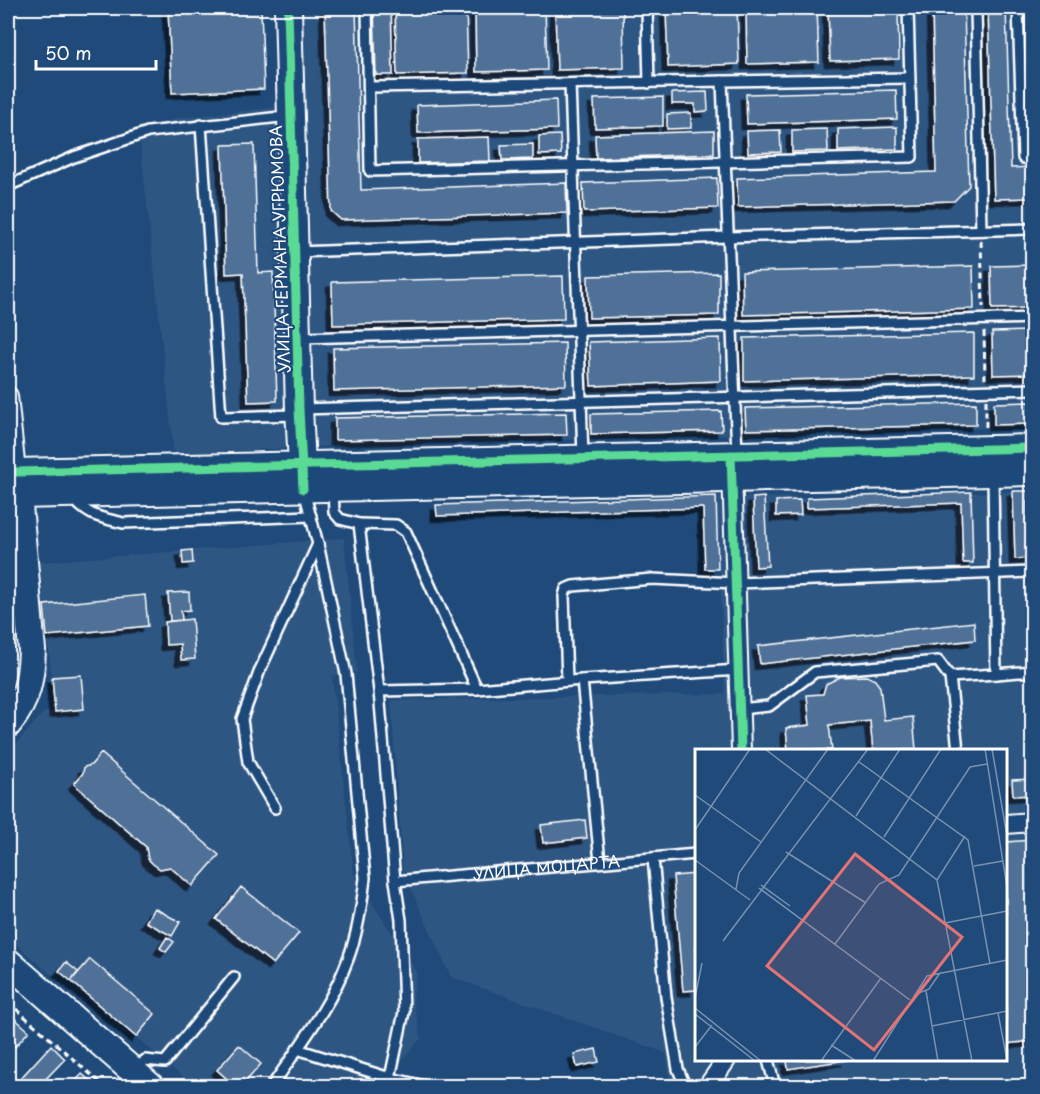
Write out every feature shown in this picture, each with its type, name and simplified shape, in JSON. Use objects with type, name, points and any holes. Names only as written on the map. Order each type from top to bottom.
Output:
[{"type":"street","name":"УЛИЦА ГЕРМАНА УГРЮМОВА","points":[[288,8],[299,412],[303,477]]},
{"type":"street","points":[[8,396],[32,650],[31,677],[26,696],[8,724]]},
{"type":"street","points":[[991,461],[1032,448]]},
{"type":"street","points":[[332,476],[583,459],[734,463]]},
{"type":"street","points":[[18,495],[303,477],[734,463],[991,461],[1032,472]]},
{"type":"street","points":[[734,463],[741,749]]},
{"type":"street","points":[[18,495],[69,494],[303,477]]},
{"type":"street","points":[[8,545],[18,495]]},
{"type":"street","points":[[1007,824],[1032,822]]},
{"type":"street","points":[[8,962],[142,1080]]},
{"type":"street","points":[[708,1086],[725,1061]]},
{"type":"lane","points":[[367,8],[370,171],[912,157],[908,8]]},
{"type":"lane","points":[[647,8],[649,83]]},
{"type":"lane","points":[[976,8],[981,230]]},
{"type":"lane","points":[[1018,8],[1023,158]]},
{"type":"lane","points":[[369,87],[909,78]]},
{"type":"lane","points":[[722,81],[735,397],[734,463]]},
{"type":"lane","points":[[570,84],[583,459]]},
{"type":"lane","points":[[8,186],[74,157],[148,132],[291,116]]},
{"type":"lane","points":[[201,125],[221,417],[581,401],[1032,389]]},
{"type":"lane","points":[[296,252],[1032,229]]},
{"type":"lane","points":[[298,338],[1032,318]]},
{"type":"lane","points":[[991,461],[996,674]]},
{"type":"lane","points":[[332,476],[334,512],[340,519],[359,524],[396,525],[406,532],[477,689]]},
{"type":"lane","points":[[272,1086],[333,993],[348,959],[362,907],[365,878],[346,674],[303,477]]},
{"type":"lane","points":[[69,494],[83,510],[123,522],[311,516]]},
{"type":"lane","points":[[359,524],[379,692],[395,880],[401,920],[404,1012],[390,1078]]},
{"type":"lane","points":[[275,808],[248,762],[242,718],[260,670],[318,544]]},
{"type":"lane","points":[[567,681],[564,596],[569,587],[652,579],[736,583],[1032,572]]},
{"type":"lane","points":[[740,709],[769,706],[815,672],[938,661],[950,677],[958,749]]},
{"type":"lane","points":[[379,692],[477,689],[739,670]]},
{"type":"lane","points":[[950,677],[1032,671]]},
{"type":"lane","points":[[582,680],[600,862]]},
{"type":"lane","name":"УЛИЦА МОЦАРТА","points":[[395,880],[695,854]]},
{"type":"lane","points":[[653,858],[666,997],[678,1069],[685,1086]]},
{"type":"lane","points":[[142,1080],[146,1060],[165,1062],[234,977]]},
{"type":"lane","points":[[297,1049],[390,1078],[425,1086]]},
{"type":"lane","points":[[768,1061],[774,1086]]},
{"type":"path","points":[[8,1002],[104,1086]]},
{"type":"shaded area","points":[[296,8],[1032,8],[1032,427],[335,446],[174,454],[139,131],[177,118],[299,107]]},
{"type":"shaded area","points":[[1032,491],[1032,1086],[670,1086],[666,1053],[451,977],[403,872],[391,700],[725,694],[716,496],[807,498]]},
{"type":"shaded area","points":[[344,538],[357,672],[332,676],[354,875],[417,972],[413,1000],[421,1038],[380,1086],[193,1086],[59,971],[54,975],[50,974],[8,937],[8,753],[44,712],[55,711],[40,562]]},
{"type":"building","points":[[168,8],[261,8],[264,89],[172,93]]},
{"type":"building","points":[[325,8],[356,8],[361,190],[566,183],[567,213],[341,220],[331,211]]},
{"type":"building","points":[[374,8],[391,8],[393,75],[376,75]]},
{"type":"building","points":[[395,8],[466,8],[468,73],[397,75]]},
{"type":"building","points":[[475,8],[545,8],[547,70],[476,72]]},
{"type":"building","points":[[555,8],[623,8],[624,68],[557,70]]},
{"type":"building","points":[[666,8],[737,8],[739,64],[668,67]]},
{"type":"building","points":[[746,8],[817,8],[819,62],[747,64]]},
{"type":"building","points":[[828,8],[898,8],[899,59],[830,61]]},
{"type":"building","points":[[932,8],[964,8],[969,186],[954,201],[738,207],[737,178],[936,172]]},
{"type":"building","points":[[988,8],[1006,8],[1011,168],[1032,167],[1032,198],[994,199]]},
{"type":"building","points":[[1030,8],[1032,8],[1032,95]]},
{"type":"building","points":[[896,90],[897,119],[747,124],[746,94]]},
{"type":"building","points":[[707,92],[708,111],[695,112],[695,104],[672,104],[672,93]]},
{"type":"building","points":[[663,97],[663,126],[595,128],[594,99]]},
{"type":"building","points":[[556,100],[557,129],[418,133],[417,105]]},
{"type":"building","points":[[691,113],[691,128],[667,129],[667,114]]},
{"type":"building","points":[[897,127],[897,149],[838,151],[838,129]]},
{"type":"building","points":[[827,129],[828,151],[792,152],[792,130]]},
{"type":"building","points":[[780,130],[781,152],[748,153],[747,131]]},
{"type":"building","points":[[714,131],[714,154],[596,158],[595,135]]},
{"type":"building","points":[[560,135],[561,154],[539,155],[539,136]]},
{"type":"building","points":[[489,137],[490,161],[418,163],[418,139]]},
{"type":"building","points":[[254,144],[258,273],[273,272],[277,401],[248,402],[243,273],[226,274],[222,145]]},
{"type":"building","points":[[533,144],[533,159],[502,160],[501,145]]},
{"type":"building","points":[[717,178],[718,208],[584,212],[583,183]]},
{"type":"building","points":[[1032,265],[1032,308],[992,309],[991,266]]},
{"type":"building","points":[[973,266],[974,309],[743,315],[742,272]]},
{"type":"building","points":[[719,273],[719,315],[589,318],[588,276]]},
{"type":"building","points":[[563,276],[564,319],[333,325],[332,282]]},
{"type":"building","points":[[1032,331],[1032,374],[993,375],[992,332]]},
{"type":"building","points":[[974,333],[974,375],[744,381],[744,338]]},
{"type":"building","points":[[720,338],[721,381],[591,386],[589,342]]},
{"type":"building","points":[[565,343],[566,385],[334,391],[333,348]]},
{"type":"building","points":[[1032,402],[1032,424],[994,425],[994,403]]},
{"type":"building","points":[[976,403],[976,425],[746,430],[745,408]]},
{"type":"building","points":[[721,411],[722,431],[591,434],[591,414]]},
{"type":"building","points":[[566,413],[567,435],[335,440],[335,418]]},
{"type":"building","points":[[1013,491],[1032,491],[1032,501],[1027,502],[1028,558],[1015,559]]},
{"type":"building","points":[[971,492],[973,563],[963,563],[961,503],[807,508],[807,498]]},
{"type":"building","points":[[716,496],[718,569],[705,569],[703,508],[437,516],[436,505]]},
{"type":"building","points":[[764,497],[768,566],[756,567],[753,498]]},
{"type":"building","points":[[800,500],[801,515],[776,516],[776,501]]},
{"type":"building","points":[[192,550],[193,563],[183,564],[182,551]]},
{"type":"building","points":[[189,592],[190,610],[181,611],[182,620],[170,621],[168,593]]},
{"type":"building","points":[[145,595],[148,626],[47,636],[44,605]]},
{"type":"building","points":[[192,619],[195,659],[181,660],[180,644],[166,645],[165,622]]},
{"type":"building","points":[[974,622],[975,640],[760,664],[758,646]]},
{"type":"building","points":[[81,675],[84,709],[55,712],[52,677]]},
{"type":"building","points":[[867,676],[875,680],[880,687],[884,720],[913,717],[916,749],[873,749],[870,721],[829,725],[832,749],[788,749],[786,728],[810,725],[807,695],[823,694],[826,684],[840,677]]},
{"type":"building","points":[[101,753],[219,855],[192,886],[170,867],[160,869],[153,864],[148,859],[146,847],[74,784],[83,773],[84,767],[91,765]]},
{"type":"building","points":[[1032,779],[1032,795],[1013,796],[1012,780]]},
{"type":"building","points":[[585,820],[587,838],[543,843],[541,825]]},
{"type":"building","points":[[1032,840],[1032,1041],[1007,1044],[1007,842]]},
{"type":"building","points":[[695,874],[695,990],[683,991],[673,876]]},
{"type":"building","points":[[241,887],[299,933],[273,964],[216,919]]},
{"type":"building","points":[[154,908],[180,922],[172,936],[146,922]]},
{"type":"building","points":[[167,937],[174,942],[166,952],[160,948]]},
{"type":"building","points":[[90,959],[155,1014],[136,1037],[71,981]]},
{"type":"building","points":[[66,962],[78,972],[71,981],[59,971]]},
{"type":"building","points":[[13,1017],[29,1031],[15,1047],[8,1040],[8,1023]]},
{"type":"building","points":[[51,1045],[65,1059],[39,1086],[28,1086],[20,1079]]},
{"type":"building","points":[[239,1045],[261,1064],[242,1086],[219,1086],[226,1078],[217,1070]]},
{"type":"building","points":[[596,1049],[599,1062],[577,1067],[574,1054]]},
{"type":"building","points":[[787,1061],[840,1061],[788,1069]]},
{"type":"building","points":[[82,1074],[96,1086],[71,1086]]},
{"type":"cycle path","points":[[288,8],[303,489]]},
{"type":"cycle path","points":[[16,472],[1032,448]]},
{"type":"cycle path","points":[[731,455],[741,749]]}]
